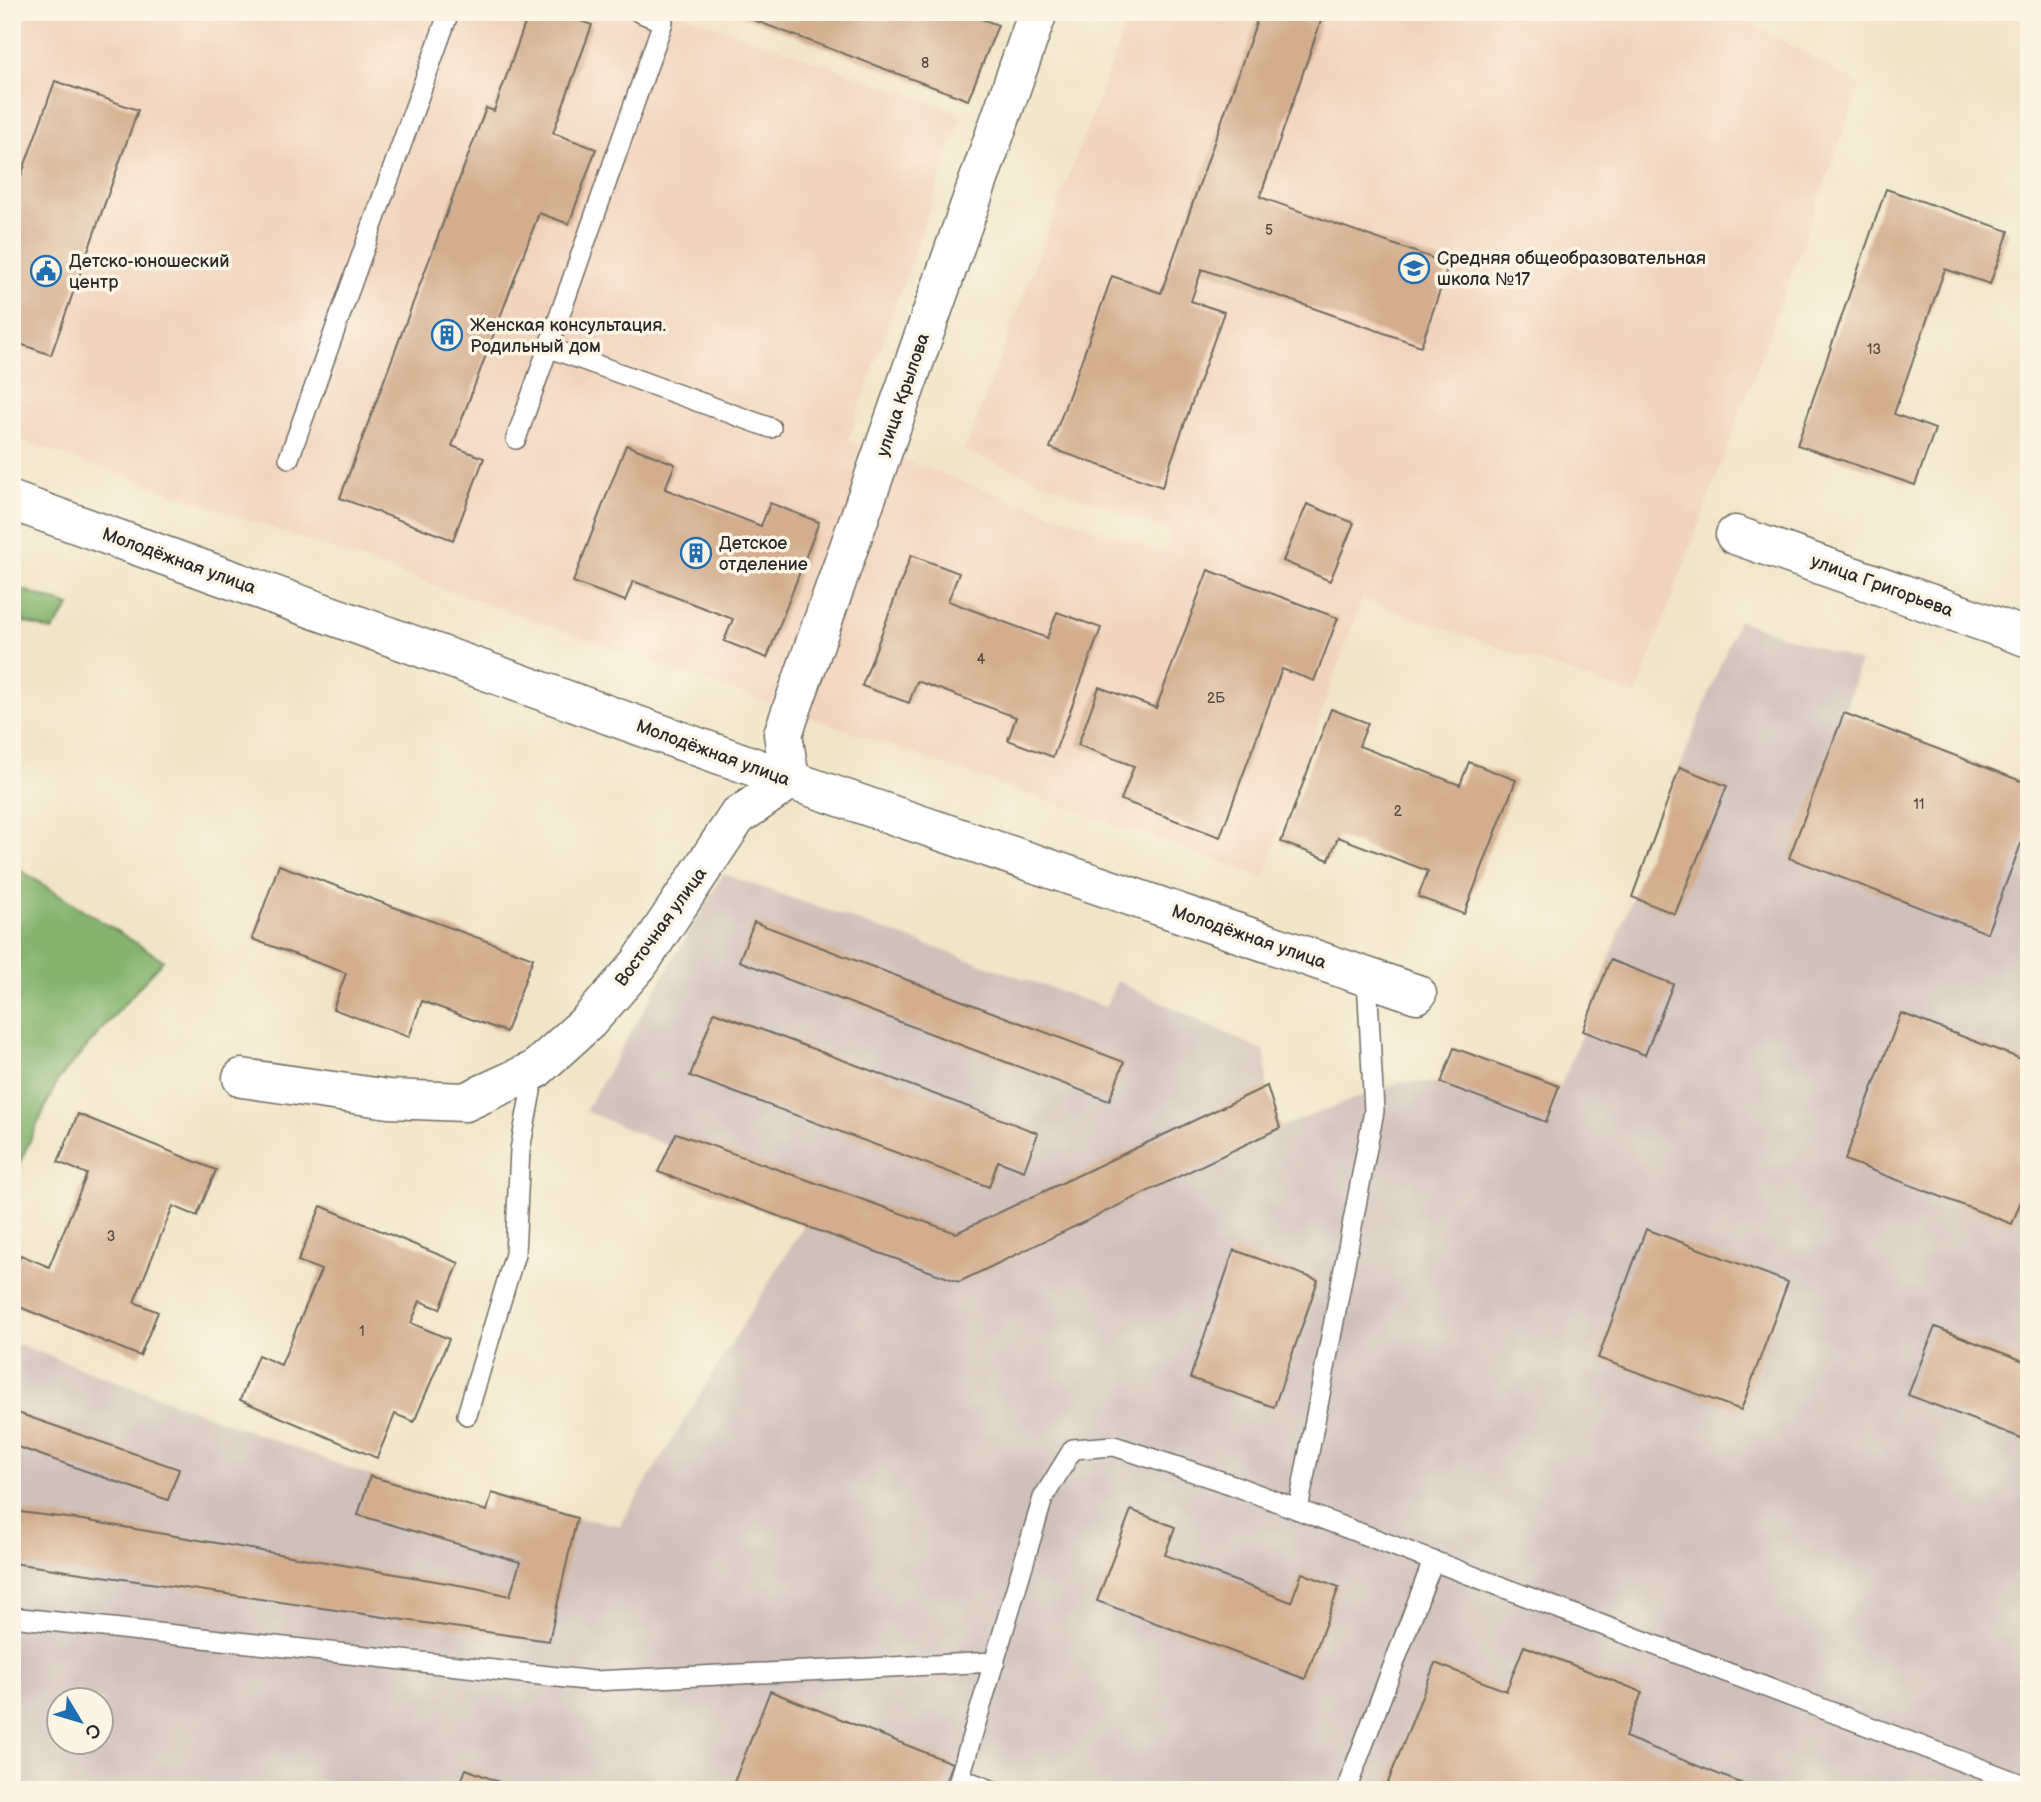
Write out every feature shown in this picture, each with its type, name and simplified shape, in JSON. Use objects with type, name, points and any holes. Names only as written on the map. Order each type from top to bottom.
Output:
[{"type":"street","name":"улица Крылова","points":[[790,780],[783,734],[1038,12]]},
{"type":"street","name":"Молодёжная улица","points":[[12,501],[790,780],[1417,994]]},
{"type":"street","name":"улица Григорьева","points":[[1735,534],[2029,638]]},
{"type":"street","name":"Восточная улица","points":[[242,1078],[389,1099],[465,1102],[535,1070],[589,1021],[639,964],[737,817],[790,780]]},
{"type":"lane","points":[[289,458],[449,12]]},
{"type":"lane","points":[[516,439],[663,22],[639,12]]},
{"type":"lane","points":[[547,347],[771,428]]},
{"type":"lane","points":[[1298,1510],[1374,1111],[1367,977]]},
{"type":"lane","points":[[467,1415],[515,1254],[520,1150],[535,1070]]},
{"type":"lane","points":[[991,1790],[958,1784],[1043,1498],[1073,1449],[1114,1446],[1233,1485],[2029,1787]]},
{"type":"lane","points":[[1346,1790],[1433,1561]]},
{"type":"lane","points":[[12,1617],[594,1681],[995,1662]]},
{"type":"shaded area","points":[[12,12],[676,12],[963,113],[848,441],[1165,553],[1171,532],[964,451],[1131,12],[1732,12],[1861,85],[1636,696],[1362,599],[1264,877],[12,437]]},
{"type":"shaded area","points":[[1738,620],[1860,662],[1844,713],[2029,784],[2029,1790],[12,1790],[12,1342],[370,1476],[487,1510],[492,1493],[577,1518],[620,1525],[804,1225],[658,1172],[669,1147],[585,1111],[723,874],[1105,1007],[1117,981],[1265,1052],[1267,1086],[1280,1127],[1399,1082],[1441,1083],[1546,1122],[1583,1031],[1680,767]]},
{"type":"green space","points":[[12,586],[70,606],[52,631],[12,618]]},
{"type":"green space","points":[[12,865],[163,960],[58,1080],[12,1179]]},
{"type":"building","name":"Женская консультация. Родильный дом","points":[[529,12],[556,12],[592,25],[553,133],[596,149],[569,224],[539,213],[452,446],[484,458],[453,540],[340,498],[486,108],[494,111]]},
{"type":"building","points":[[732,12],[963,12],[998,25],[968,100]]},
{"type":"building","points":[[1260,12],[1324,12],[1260,197],[1449,264],[1421,346],[1202,269],[1191,301],[1224,312],[1162,487],[1050,448],[1112,276],[1161,293]]},
{"type":"building","name":"Детско-юношеский центр","points":[[55,81],[138,110],[51,355],[12,341],[12,201]]},
{"type":"building","points":[[1886,189],[2009,231],[1990,284],[1945,269],[1894,414],[1935,429],[1915,485],[1797,445]]},
{"type":"building","name":"Детское отделение","points":[[626,445],[675,464],[665,489],[761,526],[770,503],[819,522],[767,658],[724,641],[733,619],[633,581],[625,601],[573,582]]},
{"type":"building","points":[[1307,504],[1354,523],[1330,581],[1283,561]]},
{"type":"building","points":[[911,555],[959,573],[948,601],[1047,638],[1057,612],[1101,628],[1053,757],[1008,740],[1016,717],[917,681],[909,703],[862,686]]},
{"type":"building","points":[[1208,570],[1338,618],[1314,681],[1282,669],[1220,837],[1121,800],[1134,766],[1078,745],[1099,687],[1156,708]]},
{"type":"building","points":[[1331,709],[1368,723],[1359,746],[1460,785],[1469,762],[1516,780],[1464,914],[1418,897],[1428,871],[1338,837],[1329,860],[1281,842]]},
{"type":"building","points":[[1844,713],[2029,784],[2029,823],[1987,933],[1789,858]]},
{"type":"building","points":[[1680,767],[1727,786],[1675,914],[1632,897]]},
{"type":"building","points":[[279,865],[533,958],[506,1032],[422,1001],[409,1037],[333,1009],[346,973],[252,939]]},
{"type":"building","points":[[754,922],[1124,1062],[1109,1101],[739,961]]},
{"type":"building","points":[[1610,960],[1673,984],[1645,1055],[1583,1031]]},
{"type":"building","points":[[714,1012],[1038,1133],[1024,1171],[998,1161],[989,1187],[690,1076]]},
{"type":"building","points":[[1901,1013],[2029,1062],[2029,1180],[2012,1224],[1845,1160]]},
{"type":"building","points":[[1454,1048],[1559,1086],[1546,1122],[1441,1083]]},
{"type":"building","points":[[1267,1086],[1280,1128],[959,1282],[658,1172],[676,1133],[956,1233]]},
{"type":"building","points":[[78,1114],[216,1170],[197,1216],[173,1206],[134,1302],[158,1312],[140,1356],[12,1304],[12,1276],[21,1255],[49,1267],[87,1174],[58,1162]]},
{"type":"building","points":[[321,1206],[459,1263],[440,1309],[420,1301],[411,1323],[449,1339],[414,1422],[395,1414],[377,1458],[240,1400],[258,1355],[281,1365],[321,1270],[298,1261]]},
{"type":"building","points":[[1646,1229],[1788,1282],[1741,1410],[1598,1358]]},
{"type":"building","points":[[1234,1250],[1318,1280],[1274,1407],[1190,1378]]},
{"type":"building","points":[[1935,1327],[2029,1363],[2029,1441],[1908,1395]]},
{"type":"building","points":[[12,1411],[179,1469],[168,1500],[12,1445]]},
{"type":"building","points":[[370,1476],[487,1511],[492,1493],[577,1518],[549,1641],[12,1563],[12,1511],[83,1520],[510,1596],[520,1562],[358,1515]]},
{"type":"building","points":[[1131,1510],[1175,1527],[1165,1555],[1291,1602],[1302,1573],[1339,1587],[1305,1679],[1097,1601]]},
{"type":"building","points":[[1524,1646],[1642,1692],[1625,1737],[1758,1790],[1385,1790],[1435,1663],[1506,1691]]},
{"type":"building","points":[[770,1691],[952,1763],[942,1790],[731,1790]]},
{"type":"building","points":[[466,1769],[519,1790],[458,1790]]},
{"type":"place","name":"Средняя общеобразовательная школа №17","points":[[1414,268]]},
{"type":"place","name":"Детско-юношеский центр","points":[[46,271]]},
{"type":"place","name":"Женская консультация. Родильный дом","points":[[447,335]]},
{"type":"place","name":"Детское отделение","points":[[696,553]]}]
